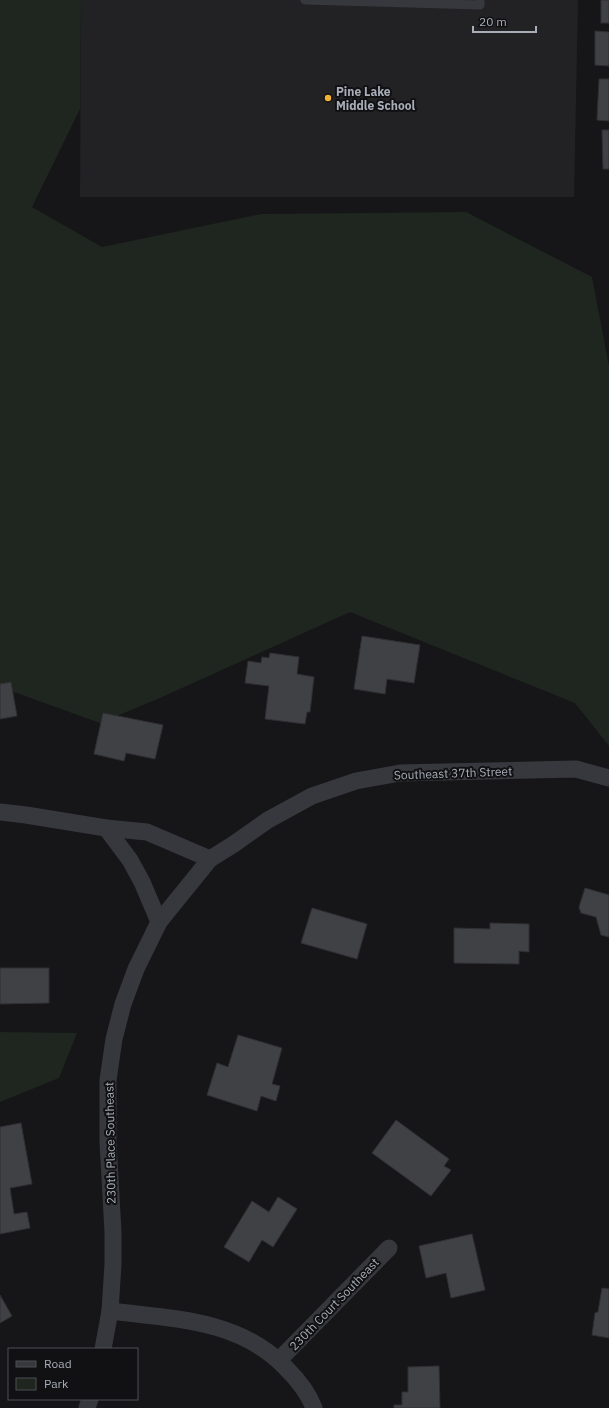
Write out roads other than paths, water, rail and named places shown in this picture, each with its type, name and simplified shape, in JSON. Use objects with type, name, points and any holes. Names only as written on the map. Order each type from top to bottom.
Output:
[{"type":"street","name":"Southeast 37th Street","points":[[210,859],[268,820],[312,796],[356,782],[400,773],[576,769],[609,778]]},
{"type":"street","points":[[0,812],[106,828],[146,832],[210,859]]},
{"type":"street","points":[[106,828],[130,860],[142,882],[159,922]]},
{"type":"street","name":"230th Place Southeast","points":[[103,1348],[110,1311],[113,1264],[113,1232],[108,1142],[108,1080],[114,1039],[123,1004],[136,969],[159,922],[210,859]]},
{"type":"street","name":"230th Court Southeast","points":[[279,1360],[389,1248]]},
{"type":"street","points":[[110,1311],[196,1322],[229,1330],[256,1343],[279,1360],[300,1383],[314,1408]]},
{"type":"lane","points":[[304,0],[480,5],[480,0]]},
{"type":"place","name":"Pine Lake Middle School","points":[[328,98]]}]
